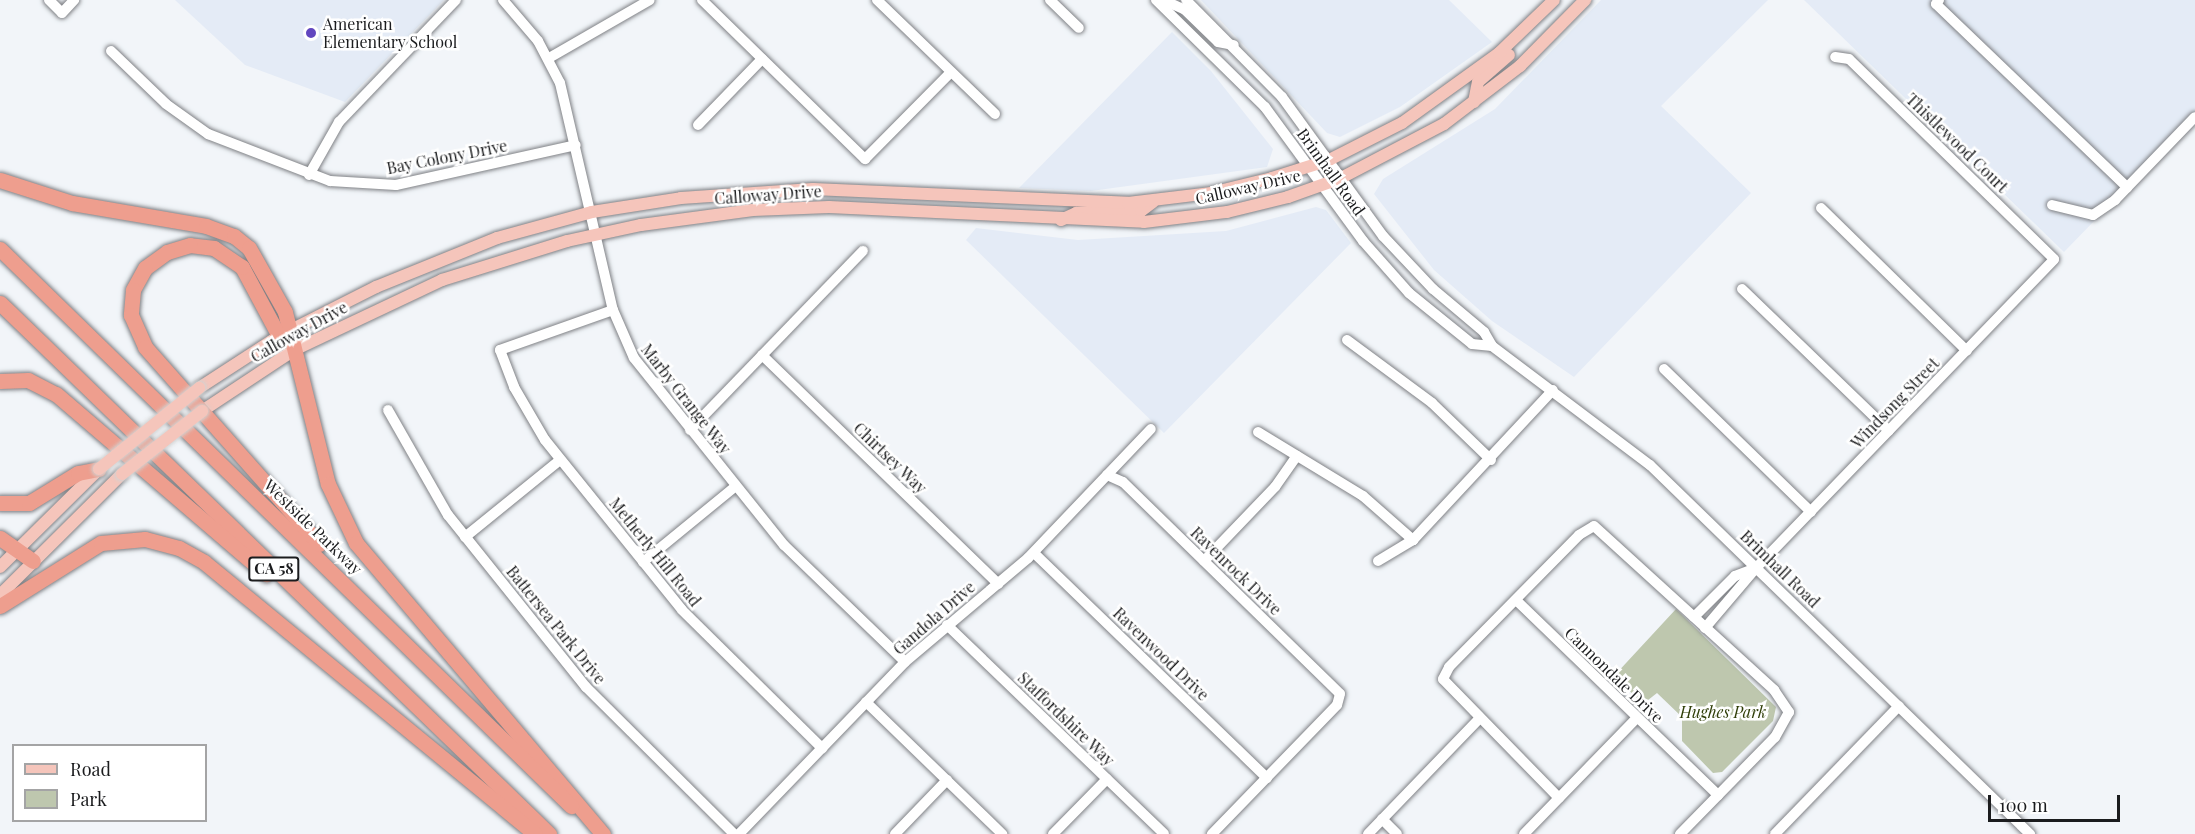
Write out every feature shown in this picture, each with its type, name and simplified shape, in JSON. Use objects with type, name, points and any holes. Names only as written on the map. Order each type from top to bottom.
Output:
[{"type":"highway","points":[[0,180],[72,203],[206,226],[234,236],[256,258],[285,333]]},
{"type":"highway","points":[[411,647],[145,348],[131,315],[133,290],[145,268],[167,252],[190,245],[214,248],[242,267],[294,350],[328,484],[357,543],[601,834]]},
{"type":"highway","name":"Westside Parkway","points":[[0,249],[601,834]]},
{"type":"highway","name":"CA 58","points":[[0,303],[549,834]]},
{"type":"highway","points":[[0,381],[28,380],[56,394],[399,687]]},
{"type":"highway","points":[[0,503],[29,503],[78,473],[99,469]]},
{"type":"highway","points":[[0,538],[15,552],[33,561]]},
{"type":"highway","points":[[0,606],[101,543],[145,539],[179,548],[243,594],[535,834]]},
{"type":"main road","name":"Calloway Drive","points":[[0,567],[99,469],[226,369],[285,333],[428,265],[497,238],[592,212],[681,198],[813,189],[1065,203],[1154,201],[1233,188],[1329,160],[1402,123],[1454,88],[1528,26],[1554,0]]},
{"type":"main road","points":[[1568,17],[1572,0]]},
{"type":"main road","name":"Calloway Drive","points":[[0,595],[122,474],[214,402],[294,350],[442,280],[596,235],[697,216],[782,208],[867,207],[1060,221],[1186,218],[1258,205],[1341,178],[1417,140],[1474,102],[1520,66],[1585,0]]},
{"type":"main road","points":[[1474,102],[1478,82],[1526,40],[1528,26]]},
{"type":"main road","points":[[1060,221],[1076,213],[1141,211],[1154,201]]},
{"type":"main road","points":[[993,216],[1006,208],[1048,209],[1065,203]]},
{"type":"street","points":[[49,0],[62,13],[74,0]]},
{"type":"street","points":[[309,175],[339,122],[456,0]]},
{"type":"street","name":"Marby Grange Way","points":[[503,0],[549,58],[576,146],[613,310],[634,358],[784,545],[905,662]]},
{"type":"street","points":[[549,58],[650,0]]},
{"type":"street","points":[[702,0],[865,159],[951,72]]},
{"type":"street","points":[[1050,0],[1079,28]]},
{"type":"street","name":"Brimhall Road","points":[[1156,0],[1265,107],[1308,167],[1409,293],[1472,344],[1492,346]]},
{"type":"street","points":[[1163,0],[1185,10],[1218,42],[1234,45]]},
{"type":"street","name":"Brimhall Road","points":[[1186,0],[1234,45],[1282,97],[1405,260],[1484,332],[1492,346],[1650,465],[2030,834]]},
{"type":"street","points":[[1940,0],[1936,4],[2127,187]]},
{"type":"street","points":[[881,1],[994,114]]},
{"type":"street","name":"Bay Colony Drive","points":[[111,51],[193,125],[309,175],[352,184],[396,185],[576,146]]},
{"type":"street","name":"Thistlewood Court","points":[[1835,57],[1849,58],[2055,259]]},
{"type":"street","points":[[698,124],[762,59]]},
{"type":"street","points":[[2052,205],[2093,215],[2127,187],[2195,117]]},
{"type":"street","points":[[1821,208],[1967,351]]},
{"type":"street","points":[[690,430],[863,251]]},
{"type":"street","name":"Windsong Street","points":[[1705,628],[1756,568],[2055,259]]},
{"type":"street","points":[[1742,289],[1889,431]]},
{"type":"street","name":"Metherly Hill Road","points":[[613,310],[500,350],[524,406],[560,460],[708,638],[822,748]]},
{"type":"street","points":[[1347,340],[1432,403],[1491,460]]},
{"type":"street","name":"Chirtsey Way","points":[[762,355],[998,584]]},
{"type":"street","points":[[1664,369],[1811,512]]},
{"type":"street","points":[[1378,561],[1413,540],[1491,460],[1553,390]]},
{"type":"street","name":"Battersea Park Drive","points":[[388,410],[422,476],[465,537],[604,707],[734,834]]},
{"type":"street","name":"Gandola Drive","points":[[739,834],[905,662],[1034,553],[1151,429]]},
{"type":"street","points":[[1258,432],[1370,501],[1413,540]]},
{"type":"street","points":[[1204,561],[1275,487],[1297,456]]},
{"type":"street","points":[[465,537],[560,460]]},
{"type":"street","name":"Ravenrock Drive","points":[[1107,475],[1123,482],[1340,694],[1337,705],[1267,778]]},
{"type":"street","points":[[643,562],[736,486]]},
{"type":"street","points":[[1559,798],[1478,720],[1443,679],[1449,667],[1579,535],[1594,526],[1774,690],[1789,712],[1775,737],[1680,834]]},
{"type":"street","name":"Ravenwood Drive","points":[[1034,553],[1267,778]]},
{"type":"street","name":"Windsong Street","points":[[1694,617],[1736,576],[1756,568]]},
{"type":"street","name":"Cannondale Drive","points":[[1516,600],[1718,795]]},
{"type":"street","name":"Staffordshire Way","points":[[947,625],[1164,834]]},
{"type":"street","points":[[866,702],[1002,834]]},
{"type":"street","points":[[1775,834],[1899,706]]},
{"type":"street","points":[[1524,834],[1637,717]]},
{"type":"street","points":[[1368,834],[1478,720]]},
{"type":"street","points":[[1212,834],[1267,778]]},
{"type":"street","points":[[1053,834],[1107,779]]},
{"type":"street","points":[[895,834],[947,780]]},
{"type":"street","points":[[1382,819],[1397,834]]},
{"type":"shaded area","name":"American Elementary School","points":[[175,0],[444,0],[345,102],[245,65]]},
{"type":"shaded area","points":[[1201,0],[1449,0],[1492,42],[1400,107],[1340,137],[1327,133]]},
{"type":"shaded area","points":[[1601,0],[1768,0],[1661,106],[1751,193],[1574,377],[1492,321],[1434,270],[1374,194],[1383,179],[1495,109]]},
{"type":"shaded area","points":[[1804,0],[2195,0],[2195,117],[2064,252]]},
{"type":"shaded area","points":[[1172,32],[1211,71],[1273,149],[1267,167],[1091,191],[1019,188]]},
{"type":"shaded area","points":[[1316,207],[1326,210],[1351,243],[1164,433],[966,240],[976,228],[1078,240],[1226,231]]},
{"type":"green space","name":"Hughes Park","points":[[1676,609],[1776,707],[1773,721],[1722,772],[1713,773],[1682,741],[1682,717],[1657,693],[1643,704],[1614,676]]},
{"type":"place","name":"American Elementary School","points":[[311,33]]}]
